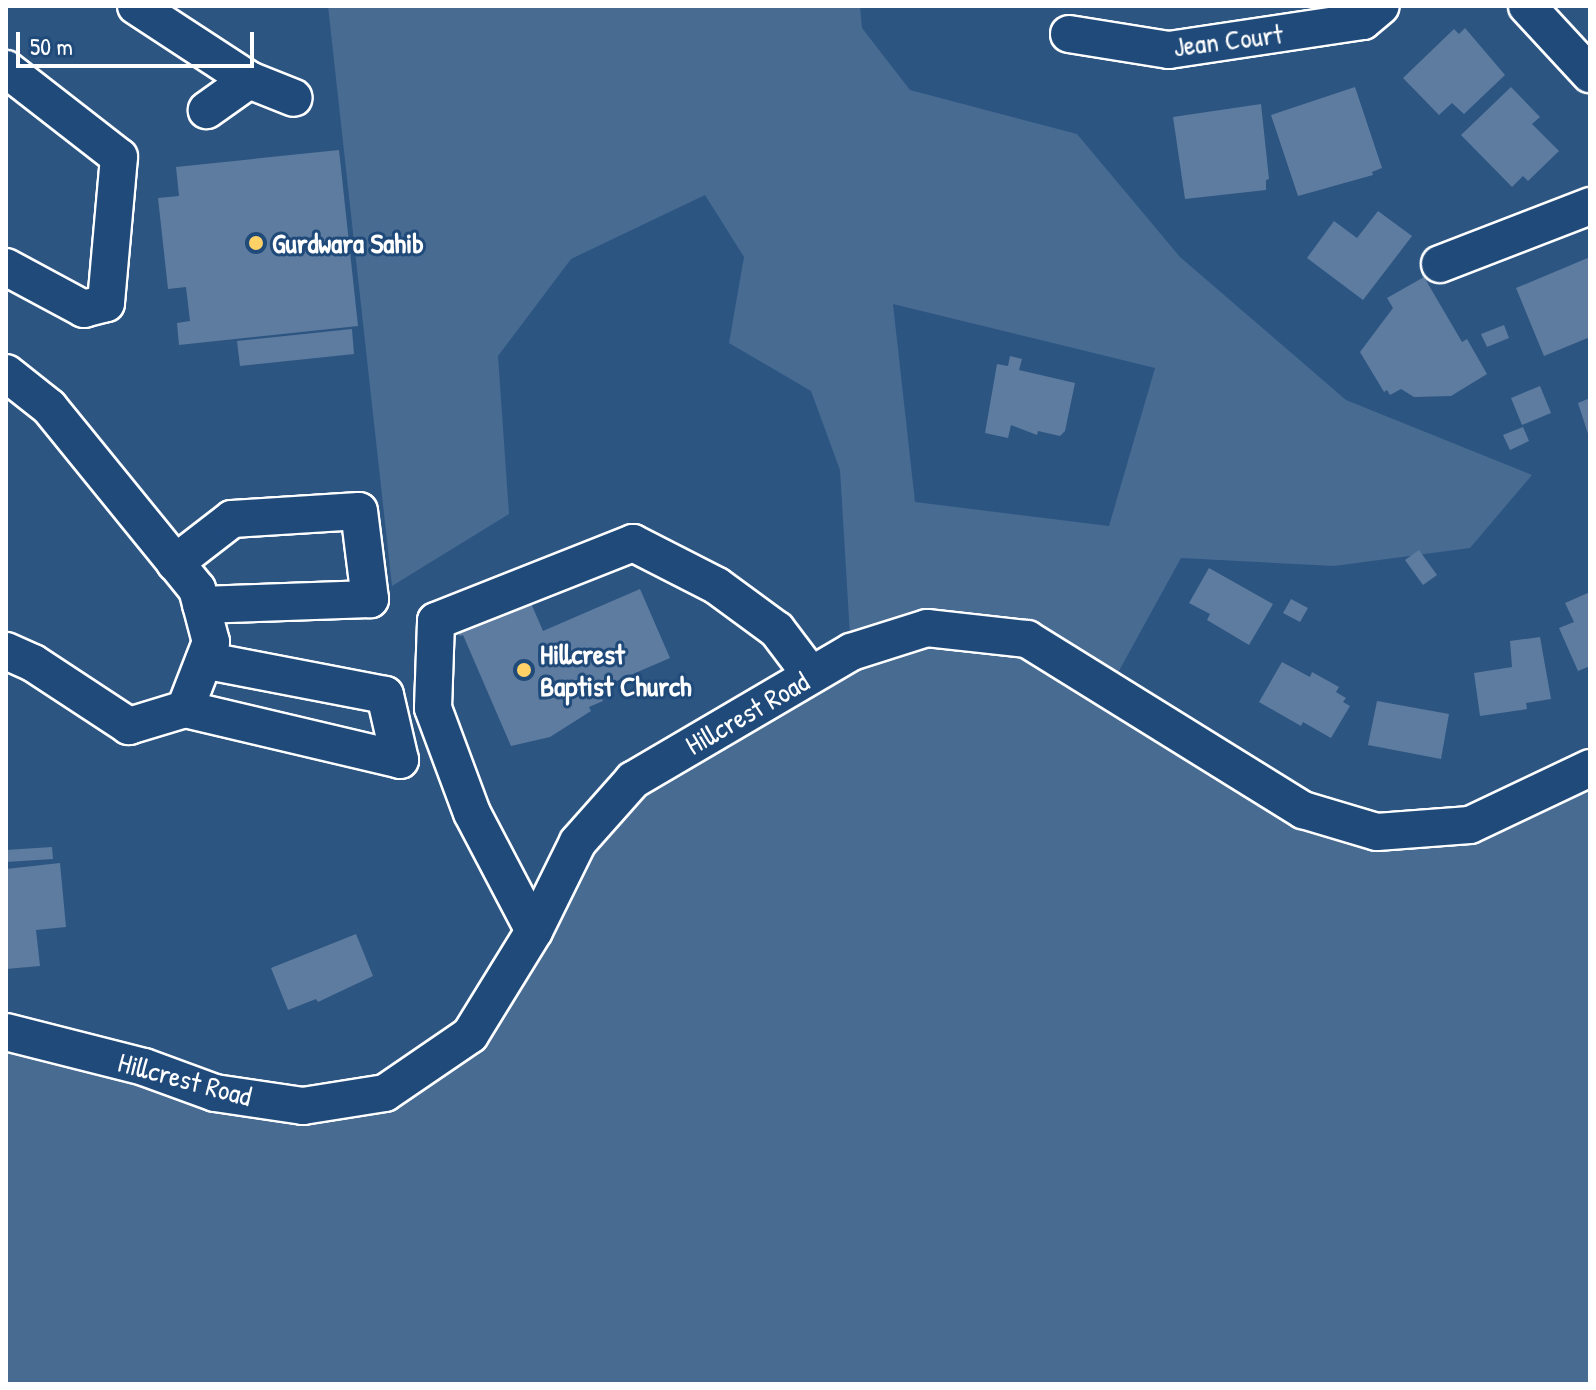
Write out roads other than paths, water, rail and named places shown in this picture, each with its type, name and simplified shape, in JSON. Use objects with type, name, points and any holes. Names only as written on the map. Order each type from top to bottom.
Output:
[{"type":"street","points":[[136,6],[249,80],[294,98]]},
{"type":"street","name":"Jean Court","points":[[1069,34],[1169,50],[1363,21],[1381,6]]},
{"type":"street","points":[[1527,6],[1590,74]]},
{"type":"street","points":[[6,69],[119,157],[106,303],[84,309],[6,267]]},
{"type":"street","points":[[207,110],[249,80]]},
{"type":"street","points":[[1440,264],[1590,206]]},
{"type":"street","points":[[6,373],[49,407],[197,589],[211,642],[185,709]]},
{"type":"street","points":[[175,563],[232,519],[359,511],[370,599],[201,605]]},
{"type":"street","points":[[534,931],[472,813],[433,708],[436,621],[633,543],[717,586],[777,630],[811,675]]},
{"type":"street","name":"Hillcrest Road","points":[[6,1032],[144,1067],[215,1093],[303,1106],[385,1093],[470,1035],[534,931],[578,842],[633,780],[851,652],[927,628],[1027,639],[1303,810],[1377,832],[1470,825],[1590,768]]},
{"type":"street","points":[[6,651],[33,663],[129,726],[185,709],[400,760],[385,695],[204,660]]},
{"type":"place","name":"Gurdwara Sahib","points":[[256,243]]},
{"type":"place","name":"Hillcrest Baptist Church","points":[[524,670]]}]
